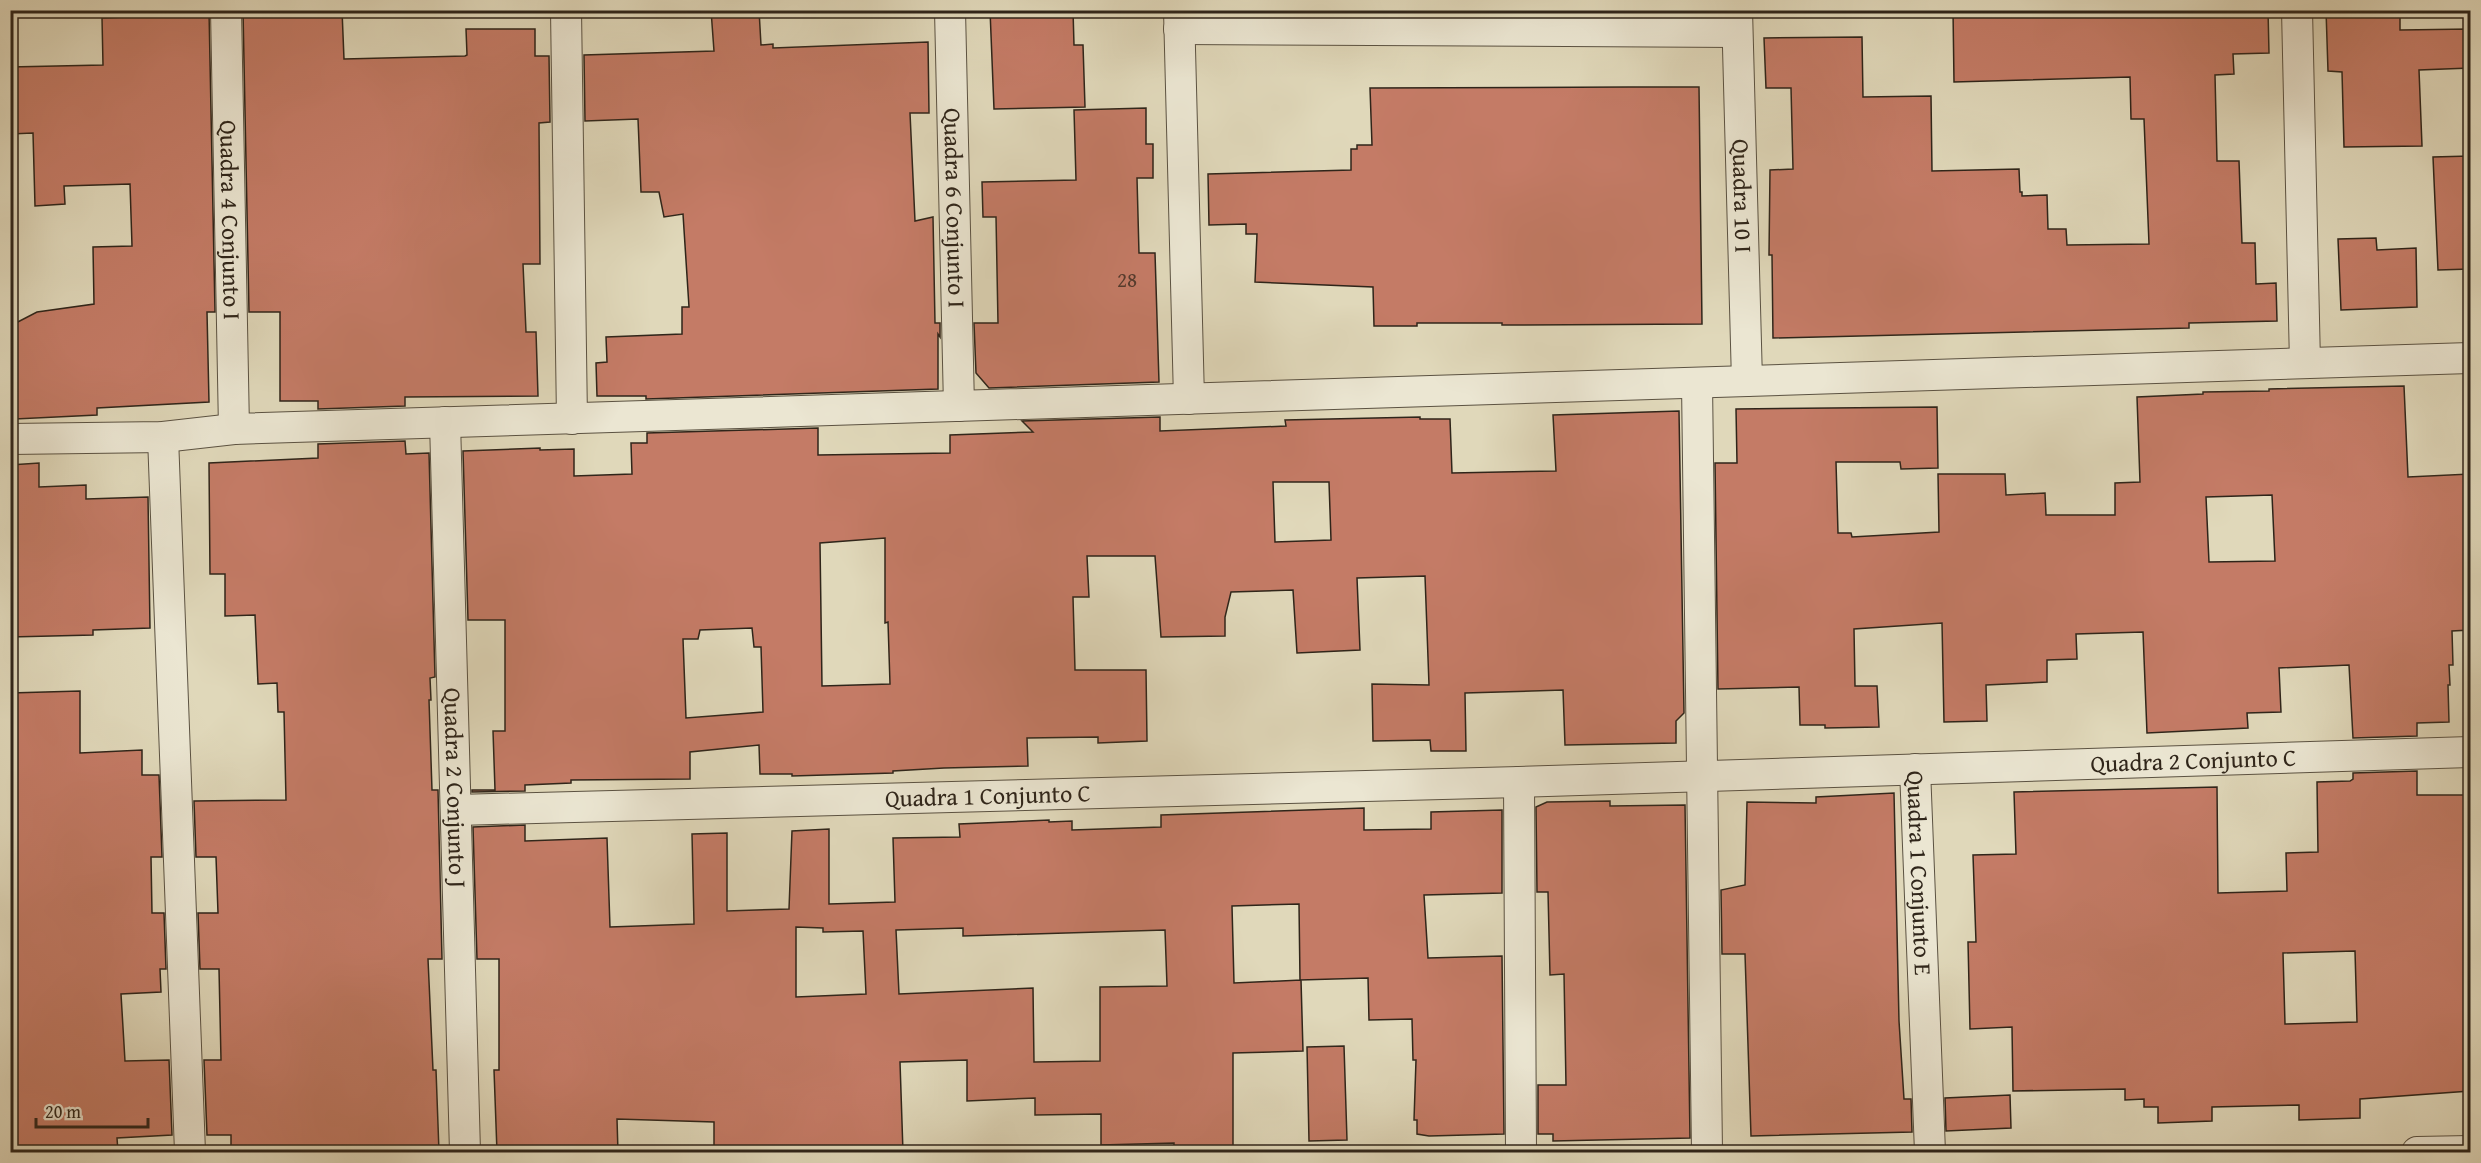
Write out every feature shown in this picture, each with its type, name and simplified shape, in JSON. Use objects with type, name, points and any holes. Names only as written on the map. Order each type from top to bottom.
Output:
[{"type":"street","name":"Quadra 4 Conjunto I","points":[[226,10],[234,429]]},
{"type":"street","points":[[566,10],[573,418]]},
{"type":"street","name":"Quadra 6 Conjunto I","points":[[950,10],[959,406]]},
{"type":"street","points":[[2297,10],[2305,363]]},
{"type":"street","points":[[1189,399],[1179,20],[1737,21]]},
{"type":"street","name":"Quadra 10 I","points":[[1737,21],[1747,381]]},
{"type":"street","points":[[10,439],[163,437],[234,429],[2470,358]]},
{"type":"street","points":[[1697,383],[1707,1152]]},
{"type":"street","name":"Quadra 2 Conjunto J","points":[[445,422],[465,1152]]},
{"type":"street","points":[[163,437],[190,1152]]},
{"type":"street","name":"Quadra 2 Conjunto C","points":[[1915,769],[2470,752]]},
{"type":"street","name":"Quadra 1 Conjunto E","points":[[1519,782],[1915,769],[1930,1152]]},
{"type":"street","points":[[1519,782],[1521,1152]]},
{"type":"street","name":"Quadra 1 Conjunto C","points":[[457,810],[1519,782]]},
{"type":"street","points":[[2417,1152],[2470,1151]]},
{"type":"building","points":[[125,10],[209,11],[215,312],[207,312],[209,402],[97,408],[97,415],[15,419],[13,404],[10,405],[10,326],[37,312],[94,304],[93,247],[132,246],[130,184],[64,186],[65,204],[35,206],[33,133],[10,134],[10,67],[103,65],[102,18],[125,17]]},
{"type":"building","points":[[342,10],[344,59],[465,56],[467,55],[466,29],[535,29],[535,56],[549,56],[550,122],[539,123],[540,264],[523,264],[526,332],[536,332],[538,396],[405,397],[405,406],[318,409],[318,401],[280,401],[280,312],[249,312],[243,11]]},
{"type":"building","points":[[711,10],[759,10],[761,45],[773,44],[773,48],[928,42],[929,113],[910,113],[915,221],[933,217],[935,323],[940,323],[938,389],[646,399],[646,396],[597,396],[596,363],[607,362],[606,337],[682,334],[682,307],[689,307],[683,214],[664,217],[659,192],[641,192],[638,119],[585,121],[584,55],[714,51]]},
{"type":"building","points":[[990,10],[1073,10],[1074,45],[1083,45],[1085,107],[994,109]]},
{"type":"building","points":[[1953,10],[2268,10],[2269,53],[2233,54],[2234,74],[2215,75],[2217,161],[2239,161],[2242,243],[2255,243],[2256,284],[2276,283],[2277,321],[2189,323],[2189,328],[1773,338],[1772,255],[1769,255],[1770,170],[1793,169],[1791,88],[1766,88],[1764,38],[1862,37],[1863,97],[1931,96],[1932,171],[2019,169],[2022,196],[2047,195],[2048,229],[2066,229],[2067,245],[2149,244],[2144,119],[2131,119],[2130,77],[1954,82]]},
{"type":"building","points":[[2326,10],[2400,10],[2400,30],[2470,29],[2470,68],[2419,70],[2422,146],[2344,147],[2342,72],[2328,71]]},
{"type":"building","points":[[1699,87],[1702,324],[1417,323],[1417,326],[1374,326],[1373,287],[1255,282],[1257,234],[1246,234],[1246,224],[1209,225],[1208,174],[1351,170],[1351,149],[1357,149],[1357,145],[1372,145],[1370,88]]},
{"type":"building","points":[[1146,108],[1146,144],[1153,144],[1153,178],[1137,178],[1139,253],[1155,253],[1159,382],[989,388],[976,373],[974,323],[998,323],[996,217],[983,217],[982,182],[1076,180],[1074,110]]},
{"type":"building","points":[[2470,156],[2470,269],[2438,270],[2433,157]]},
{"type":"building","points":[[2376,238],[2377,250],[2416,248],[2417,307],[2341,310],[2338,239]]},
{"type":"building","points":[[2404,386],[2408,477],[2470,474],[2470,630],[2452,631],[2453,665],[2449,665],[2450,685],[2448,685],[2449,722],[2417,723],[2417,736],[2353,738],[2349,665],[2279,668],[2281,712],[2247,713],[2248,728],[2147,733],[2143,632],[2076,634],[2077,659],[2047,660],[2047,682],[1986,685],[1987,721],[1944,722],[1942,623],[1854,629],[1855,686],[1877,686],[1879,727],[1825,728],[1825,725],[1800,725],[1799,687],[1718,689],[1715,463],[1737,463],[1736,409],[1937,407],[1938,468],[1901,469],[1900,462],[1836,462],[1838,533],[1851,533],[1852,537],[1939,532],[1938,474],[2005,474],[2006,495],[2045,493],[2046,515],[2115,515],[2115,483],[2140,482],[2137,397],[2203,394],[2203,392],[2269,391],[2269,389]],"holes":[[[2272,495],[2275,561],[2209,562],[2206,497]]]},
{"type":"building","points":[[1679,411],[1684,713],[1676,721],[1676,743],[1565,745],[1563,690],[1465,693],[1466,751],[1431,751],[1430,740],[1373,741],[1372,684],[1429,685],[1425,576],[1357,578],[1360,650],[1297,653],[1293,590],[1231,592],[1225,617],[1225,636],[1161,637],[1155,556],[1087,556],[1089,597],[1073,597],[1075,670],[1146,670],[1147,741],[1098,743],[1098,737],[1027,738],[1028,766],[792,776],[792,774],[760,774],[759,745],[690,752],[690,779],[571,780],[571,783],[525,785],[525,791],[472,792],[472,790],[495,790],[493,731],[505,731],[505,620],[468,620],[463,451],[574,449],[574,476],[632,474],[631,443],[647,443],[647,433],[818,428],[818,455],[950,453],[950,435],[1033,432],[1022,421],[1160,417],[1160,431],[1286,426],[1285,420],[1420,417],[1420,419],[1450,419],[1452,473],[1556,471],[1553,415]],"holes":[[[1273,482],[1329,482],[1331,540],[1275,542]],[[885,538],[885,623],[888,622],[890,684],[822,686],[820,543]],[[752,628],[754,647],[761,647],[763,712],[686,718],[683,639],[698,639],[700,630]]]},
{"type":"building","points":[[405,441],[406,454],[429,453],[435,677],[430,678],[431,700],[429,700],[432,790],[438,790],[442,959],[428,959],[439,1152],[231,1152],[231,1135],[207,1135],[204,1060],[221,1060],[219,969],[200,969],[198,913],[218,913],[216,857],[196,857],[194,801],[286,800],[284,712],[278,712],[277,683],[258,684],[255,615],[225,616],[225,574],[210,574],[209,463],[318,458],[318,444]]},
{"type":"building","points":[[39,463],[39,487],[86,485],[86,499],[148,497],[150,628],[93,630],[93,635],[10,637],[10,465]]},
{"type":"building","points":[[80,691],[80,753],[142,750],[142,775],[159,775],[162,857],[151,857],[152,913],[164,913],[166,969],[160,969],[161,992],[121,994],[125,1061],[169,1060],[172,1135],[117,1138],[118,1152],[10,1152],[10,693]]},
{"type":"building","points":[[2417,771],[2417,795],[2470,795],[2470,1091],[2360,1099],[2360,1118],[2299,1120],[2299,1105],[2212,1107],[2212,1121],[2158,1123],[2158,1107],[2144,1107],[2144,1099],[2125,1100],[2125,1089],[2013,1091],[2012,1027],[1970,1029],[1968,942],[1976,942],[1973,855],[2016,854],[2014,792],[2217,787],[2218,893],[2287,891],[2286,853],[2318,852],[2317,782],[2350,781],[2353,779],[2353,773]],"holes":[[[2355,951],[2357,1022],[2285,1024],[2283,953]]]},
{"type":"building","points":[[1894,793],[1899,1021],[1904,1099],[1911,1099],[1912,1132],[1751,1136],[1745,954],[1722,954],[1721,890],[1745,885],[1747,802],[1816,803],[1816,797]]},
{"type":"building","points":[[1610,801],[1610,806],[1685,805],[1690,1138],[1553,1141],[1553,1134],[1538,1134],[1538,1085],[1566,1085],[1564,974],[1550,975],[1548,892],[1537,892],[1536,807],[1547,802]]},
{"type":"building","points":[[1364,808],[1364,830],[1431,829],[1431,812],[1502,810],[1502,893],[1424,895],[1428,958],[1502,956],[1504,1134],[1429,1136],[1417,1134],[1417,1120],[1414,1120],[1416,1060],[1413,1060],[1412,1019],[1369,1020],[1368,978],[1300,980],[1299,904],[1232,906],[1234,983],[1301,980],[1303,1051],[1233,1053],[1233,1152],[1174,1152],[1174,1143],[1101,1145],[1101,1114],[1035,1115],[1035,1098],[967,1101],[967,1060],[900,1062],[903,1152],[714,1152],[714,1122],[617,1119],[618,1152],[497,1152],[494,1070],[499,1070],[499,959],[477,959],[473,827],[525,825],[525,841],[607,838],[610,927],[694,924],[692,834],[727,833],[727,911],[789,909],[792,831],[829,829],[829,904],[895,902],[893,838],[960,837],[959,824],[1049,820],[1049,822],[1072,821],[1072,830],[1161,827],[1161,815]],"holes":[[[796,927],[823,928],[823,932],[863,931],[866,994],[796,997]],[[963,928],[963,936],[1165,930],[1167,986],[1100,987],[1100,1061],[1034,1062],[1033,988],[899,994],[896,930]]]},
{"type":"building","points":[[1344,1046],[1347,1140],[1309,1141],[1307,1047]]},
{"type":"building","points":[[2010,1095],[2011,1128],[1946,1131],[1945,1098]]}]
